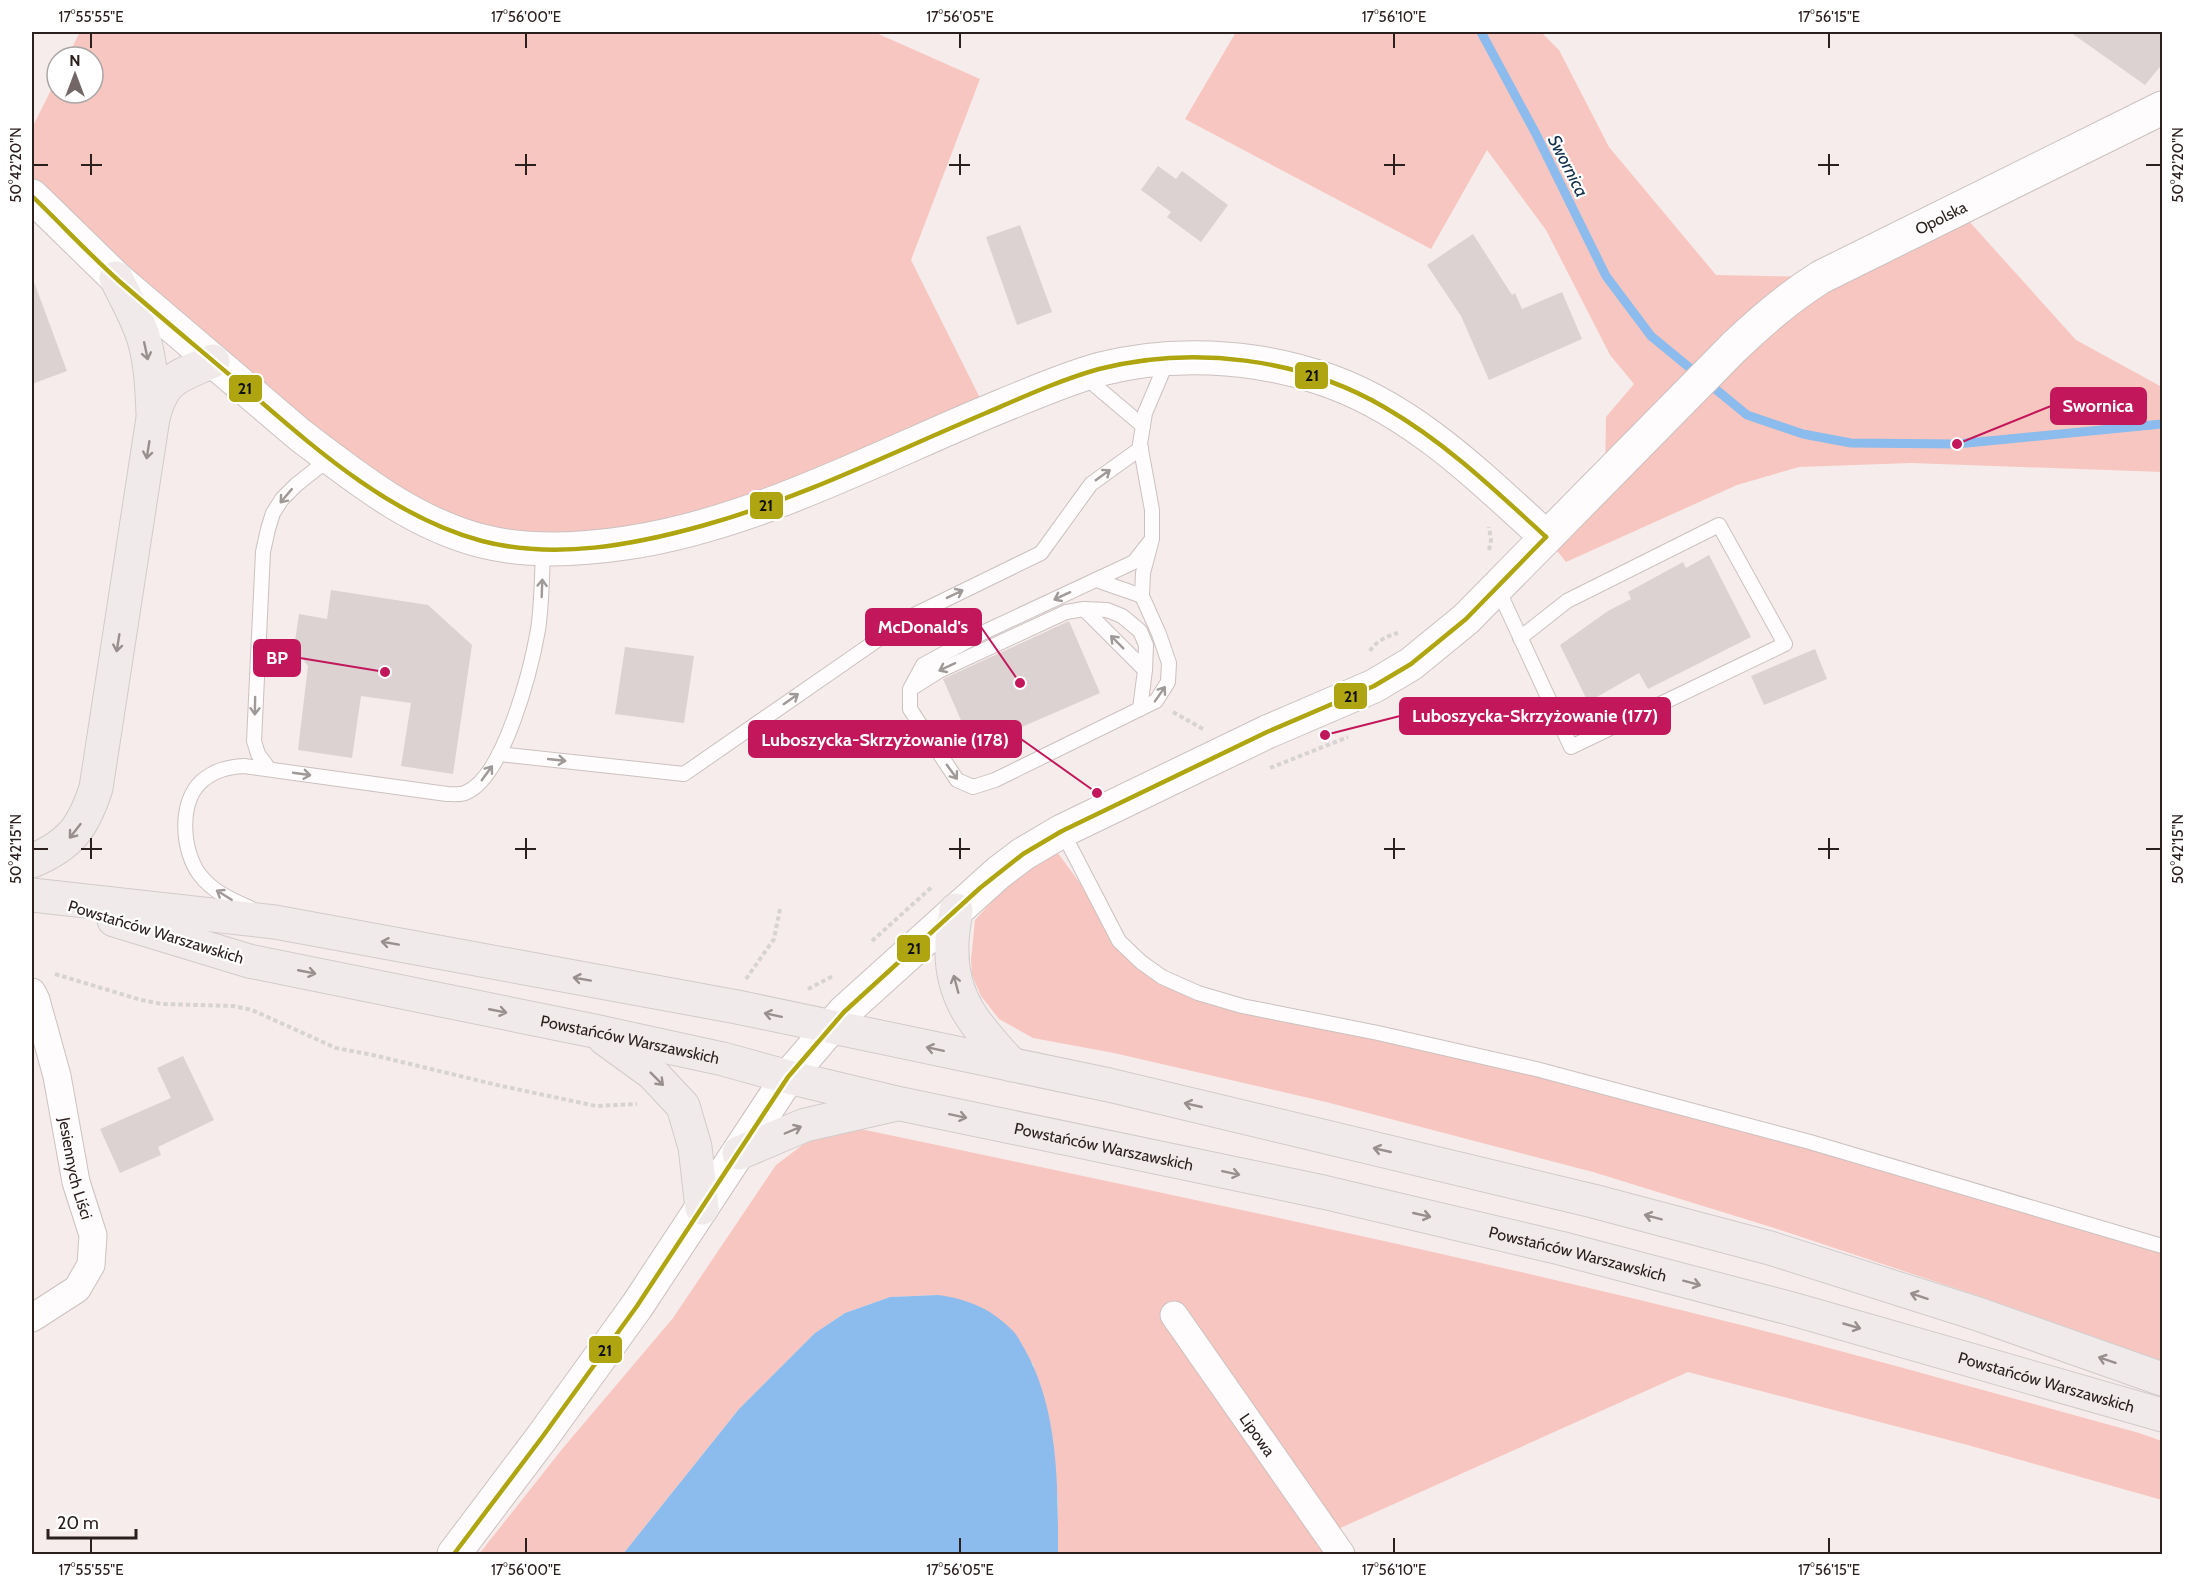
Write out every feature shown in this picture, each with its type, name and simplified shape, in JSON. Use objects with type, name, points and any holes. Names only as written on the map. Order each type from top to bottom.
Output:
[{"type":"main road","points":[[116,278],[145,343],[153,418]]},
{"type":"main road","points":[[32,861],[53,852],[64,844],[84,819],[96,788],[158,398],[167,384],[213,362]]},
{"type":"main road","name":"Powstańców Warszawskich","points":[[36,896],[275,922],[737,1006],[1109,1085],[1570,1195],[1770,1248],[1975,1313],[2163,1379]]},
{"type":"main road","name":"Powstańców Warszawskich","points":[[36,896],[249,961],[723,1059],[901,1104],[1323,1192],[1560,1248],[1796,1310],[2163,1415]]},
{"type":"main road","points":[[956,910],[951,950],[952,965],[962,1003],[977,1026],[1012,1065]]},
{"type":"main road","points":[[594,1031],[652,1072],[683,1106],[695,1147],[702,1208]]},
{"type":"main road","points":[[740,1153],[805,1125],[901,1104]]},
{"type":"street","name":"Opolska","points":[[454,1554],[637,1306],[788,1077],[844,1012],[998,873],[1023,854],[1062,831],[1267,732],[1374,686],[1411,664],[1466,619],[1492,572],[1546,537],[1766,316],[1821,277],[2163,108]]},
{"type":"street","points":[[32,196],[116,278],[213,362],[330,458],[375,491],[416,516],[484,542],[518,547],[601,547],[692,530],[744,513],[987,412],[1083,375],[1113,367],[1168,359],[1228,359],[1262,363],[1318,377],[1370,398],[1431,436],[1468,466],[1546,537]]},
{"type":"street","name":"Jesiennych Liści","points":[[32,1318],[77,1289],[92,1265],[93,1235],[76,1182],[57,1076],[36,1000],[39,982]]},
{"type":"street","name":"Lipowa","points":[[1174,1315],[1341,1554]]},
{"type":"lane","points":[[1152,539],[1134,562],[980,634],[923,665],[910,689],[910,709],[957,780],[973,787],[995,780],[1156,701],[1168,682],[1169,663],[1142,596],[1143,573],[1152,539],[1152,510],[1141,448],[1145,413],[1168,359]]},
{"type":"lane","points":[[1083,375],[1143,426]]},
{"type":"lane","points":[[499,754],[684,774],[912,616],[1041,552],[1091,484],[1141,448]]},
{"type":"lane","points":[[269,769],[258,754],[254,741],[262,552],[273,513],[282,499],[296,484],[330,458]]},
{"type":"lane","points":[[1492,572],[1520,638],[1571,747],[1785,644],[1719,525],[1567,601],[1520,638]]},
{"type":"lane","points":[[275,922],[227,898],[200,874],[191,857],[186,822],[191,796],[200,782],[224,768],[244,766],[447,794],[463,794],[475,787],[487,775],[499,754],[523,693],[533,655],[541,602],[543,548]]},
{"type":"lane","points":[[1096,580],[1142,596]]},
{"type":"lane","points":[[910,689],[939,671],[1066,612],[1084,609],[1107,610],[1122,616],[1140,631],[1146,645],[1140,709]]},
{"type":"lane","points":[[1084,609],[1145,670]]},
{"type":"lane","points":[[1062,831],[1119,940],[1141,962],[1162,978],[1198,993],[1242,1006],[1378,1033],[1536,1069],[1810,1142],[2163,1246]]},
{"type":"path","points":[[1489,524],[1492,572]]},
{"type":"path","points":[[1368,655],[1373,646],[1389,636],[1404,632]]},
{"type":"path","points":[[1182,717],[1191,721]]},
{"type":"path","points":[[742,987],[752,968],[774,939],[780,909]]},
{"type":"path","points":[[39,982],[162,1004],[233,1006],[252,1010],[336,1048],[596,1107],[644,1104]]},
{"type":"shaded area","points":[[80,32],[874,32],[980,79],[911,260],[987,412],[601,547],[416,516],[32,196],[32,128],[45,102],[45,105],[105,105],[105,45],[73,45]]},
{"type":"shaded area","points":[[1236,32],[1541,32],[1559,50],[1609,147],[1716,275],[1821,277],[1958,209],[2076,340],[2162,387],[2162,472],[1911,463],[1799,467],[1737,485],[1566,562],[1546,537],[1605,479],[1606,417],[1634,384],[1610,355],[1546,230],[1487,150],[1431,249],[1185,119]]},
{"type":"shaded area","points":[[1057,852],[1109,922],[1119,941],[1198,993],[1536,1069],[2162,1246],[2162,1361],[1985,1298],[1771,1227],[1593,1172],[1326,1102],[1114,1053],[1033,1038],[999,1019],[981,996],[972,975],[971,960],[975,920],[1006,886],[1026,869]]},
{"type":"shaded area","points":[[851,1127],[1297,1222],[1630,1298],[1841,1351],[2139,1433],[2162,1441],[2162,1500],[1964,1444],[1688,1372],[1327,1534],[1341,1554],[1058,1554],[1058,1503],[1053,1440],[1033,1364],[938,1295],[890,1297],[845,1313],[815,1333],[739,1409],[623,1554],[479,1554],[563,1448],[673,1318],[776,1165],[813,1137]]},
{"type":"water","points":[[938,1295],[959,1299],[995,1315],[1017,1336],[1036,1372],[1044,1396],[1054,1448],[1058,1502],[1058,1554],[623,1554],[739,1409],[815,1333],[845,1313],[890,1297]]},
{"type":"building","points":[[2070,32],[2163,32],[2163,63],[2145,85]]},
{"type":"building","points":[[1158,166],[1176,179],[1182,171],[1228,205],[1201,242],[1167,217],[1171,212],[1141,190]]},
{"type":"building","points":[[1020,225],[1052,312],[1017,325],[986,237]]},
{"type":"building","points":[[1473,234],[1512,295],[1515,293],[1522,309],[1562,292],[1582,339],[1489,380],[1461,316],[1427,265]]},
{"type":"building","points":[[34,282],[67,371],[32,384],[32,283]]},
{"type":"building","points":[[1709,555],[1751,637],[1648,689],[1639,673],[1588,702],[1560,645],[1608,611],[1631,599],[1628,592],[1683,562],[1686,568]]},
{"type":"building","points":[[331,590],[428,605],[472,645],[453,774],[401,766],[411,703],[361,696],[352,758],[298,750],[308,666],[294,648],[299,614],[327,619]]},
{"type":"building","points":[[1069,621],[1100,693],[973,748],[943,679]]},
{"type":"building","points":[[625,647],[694,656],[684,723],[615,714]]},
{"type":"building","points":[[1815,649],[1827,679],[1764,705],[1751,676]]},
{"type":"building","points":[[183,1056],[214,1120],[158,1147],[161,1155],[120,1173],[100,1129],[171,1098],[157,1068]]},
{"type":"waterway","name":"Swornica","points":[[1481,32],[1536,134],[1606,276],[1651,336],[1747,415],[1803,434],[1851,443],[1957,444],[2162,424]]},
{"type":"transit line","name":"21","points":[[32,196],[119,281],[322,453],[382,496],[414,514],[447,530],[482,541],[510,547],[538,549],[594,548],[650,539],[705,525],[777,502],[847,474],[1084,373],[1135,362],[1171,358],[1208,358],[1282,367],[1351,390],[1384,407],[1428,435],[1488,484],[1546,537]]},
{"type":"transit line","name":"21","points":[[454,1554],[637,1306],[788,1077],[844,1012],[980,888],[1023,854],[1062,831],[1267,732],[1374,686],[1411,664],[1466,619],[1546,537]]},
{"type":"place","name":"Swornica","points":[[1957,444]]},
{"type":"place","name":"BP","points":[[385,672]]},
{"type":"place","name":"McDonald's","points":[[1020,683]]},
{"type":"place","name":"Luboszycka-Skrzyżowanie (177)","points":[[1325,735]]},
{"type":"place","name":"Luboszycka-Skrzyżowanie (178)","points":[[1097,793]]}]
